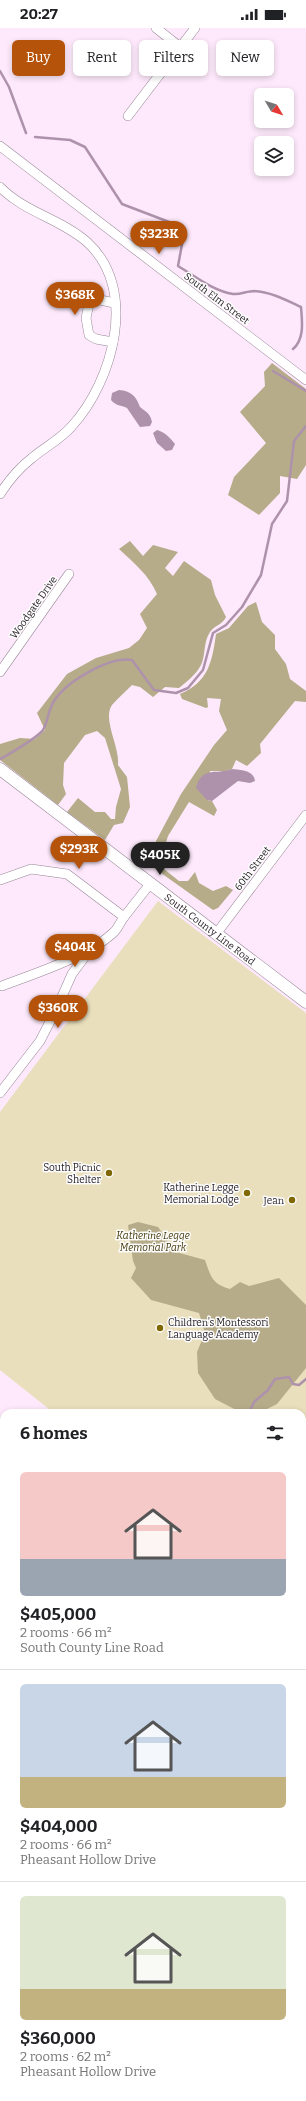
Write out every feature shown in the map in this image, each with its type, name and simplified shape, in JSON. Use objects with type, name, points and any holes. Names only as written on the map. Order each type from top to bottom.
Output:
[{"type":"main road","name":"South County Line Road","points":[[0,769],[306,1002]]},
{"type":"street","points":[[156,28],[171,40]]},
{"type":"street","points":[[186,40],[195,28]]},
{"type":"street","points":[[128,116],[158,76]]},
{"type":"street","name":"South Elm Street","points":[[0,146],[306,380]]},
{"type":"street","points":[[0,187],[12,198],[87,242],[106,266],[113,286],[114,303],[113,342],[106,372],[89,406],[63,436],[18,470],[0,494]]},
{"type":"street","points":[[113,342],[96,339],[89,335],[86,318],[89,304],[96,299],[114,303]]},
{"type":"street","name":"Woodgate Drive","points":[[0,672],[69,574]]},
{"type":"street","name":"60th Street","points":[[216,934],[306,816]]},
{"type":"street","points":[[0,880],[31,869],[67,874],[124,917]]},
{"type":"street","points":[[2,986],[57,965],[92,947],[114,932],[150,884]]},
{"type":"street","points":[[0,1093],[40,1041],[72,974],[92,947]]},
{"type":"street","points":[[57,965],[72,974]]},
{"type":"green space","points":[[272,363],[306,389],[306,465],[297,479],[280,476],[280,493],[259,515],[228,495],[234,477],[266,443],[240,412],[265,386],[264,372]]},
{"type":"green space","points":[[130,541],[143,556],[153,545],[178,552],[165,568],[173,576],[184,561],[211,580],[215,595],[226,617],[223,622],[210,632],[205,644],[203,661],[199,669],[179,688],[165,687],[153,697],[140,687],[132,685],[112,705],[109,711],[110,725],[118,758],[118,765],[127,777],[130,807],[123,823],[114,825],[105,840],[67,812],[78,798],[95,812],[105,812],[111,819],[115,819],[116,807],[121,789],[105,738],[97,731],[85,735],[64,763],[63,785],[66,794],[58,805],[0,760],[0,744],[20,738],[35,739],[45,730],[37,713],[67,674],[96,658],[129,648],[139,640],[147,628],[140,614],[157,594],[150,581],[136,564],[119,549]]},
{"type":"green space","points":[[256,602],[262,622],[275,635],[275,649],[286,664],[290,679],[306,691],[306,702],[295,701],[260,744],[261,753],[247,766],[236,760],[232,769],[226,771],[210,771],[207,800],[212,801],[217,810],[214,816],[189,802],[168,836],[159,865],[179,881],[188,881],[195,872],[199,883],[213,891],[226,886],[233,890],[218,908],[213,910],[154,868],[156,841],[181,794],[214,745],[227,730],[219,711],[221,699],[207,698],[208,707],[206,708],[182,699],[180,694],[197,684],[203,677],[213,654],[216,634],[229,628],[248,606]]},
{"type":"green space","name":"Katherine Legge Memorial Park","points":[[158,901],[306,1013],[306,1409],[49,1409],[0,1370],[0,1112]]},
{"type":"green space","points":[[138,1222],[158,1227],[176,1252],[205,1260],[213,1279],[219,1285],[230,1289],[240,1282],[249,1286],[279,1278],[306,1305],[306,1368],[277,1404],[267,1409],[234,1409],[215,1399],[198,1373],[197,1352],[205,1333],[199,1313],[151,1300],[131,1278],[136,1268],[133,1261],[128,1225]]},
{"type":"shaded area","points":[[119,390],[130,393],[135,397],[140,407],[148,413],[152,422],[150,426],[140,427],[127,408],[111,400],[112,393]]},
{"type":"shaded area","points":[[157,430],[169,437],[175,444],[172,450],[166,451],[157,443],[153,433]]},
{"type":"shaded area","points":[[232,769],[243,770],[249,773],[254,777],[255,781],[250,783],[238,781],[212,801],[207,800],[196,788],[199,781],[206,774],[210,772]]},
{"type":"waterway","points":[[0,71],[9,87],[26,133]]},
{"type":"waterway","points":[[35,137],[70,140],[85,147],[122,204],[177,225],[183,239],[178,266],[218,290],[233,294],[251,291],[266,293],[301,307],[301,335],[297,345],[293,349]]},
{"type":"waterway","points":[[273,371],[306,391]]},
{"type":"waterway","points":[[0,759],[23,746],[40,733],[45,727],[50,708],[60,694],[68,686],[100,666],[112,662],[132,660],[154,690],[176,693],[188,688],[203,670],[213,633],[226,625],[242,607],[261,575],[272,524],[287,501],[294,441],[306,426]]},
{"type":"waterway","points":[[251,1409],[254,1402],[268,1390],[275,1379],[289,1377],[293,1384],[299,1385],[306,1379]]},
{"type":"place","name":"South Picnic Shelter","points":[[109,1173]]},
{"type":"place","name":"Katherine Legge Memorial Lodge","points":[[247,1193]]},
{"type":"place","name":"Jean","points":[[292,1200]]},
{"type":"place","name":"Children's Montessori Language Academy","points":[[160,1328]]}]
